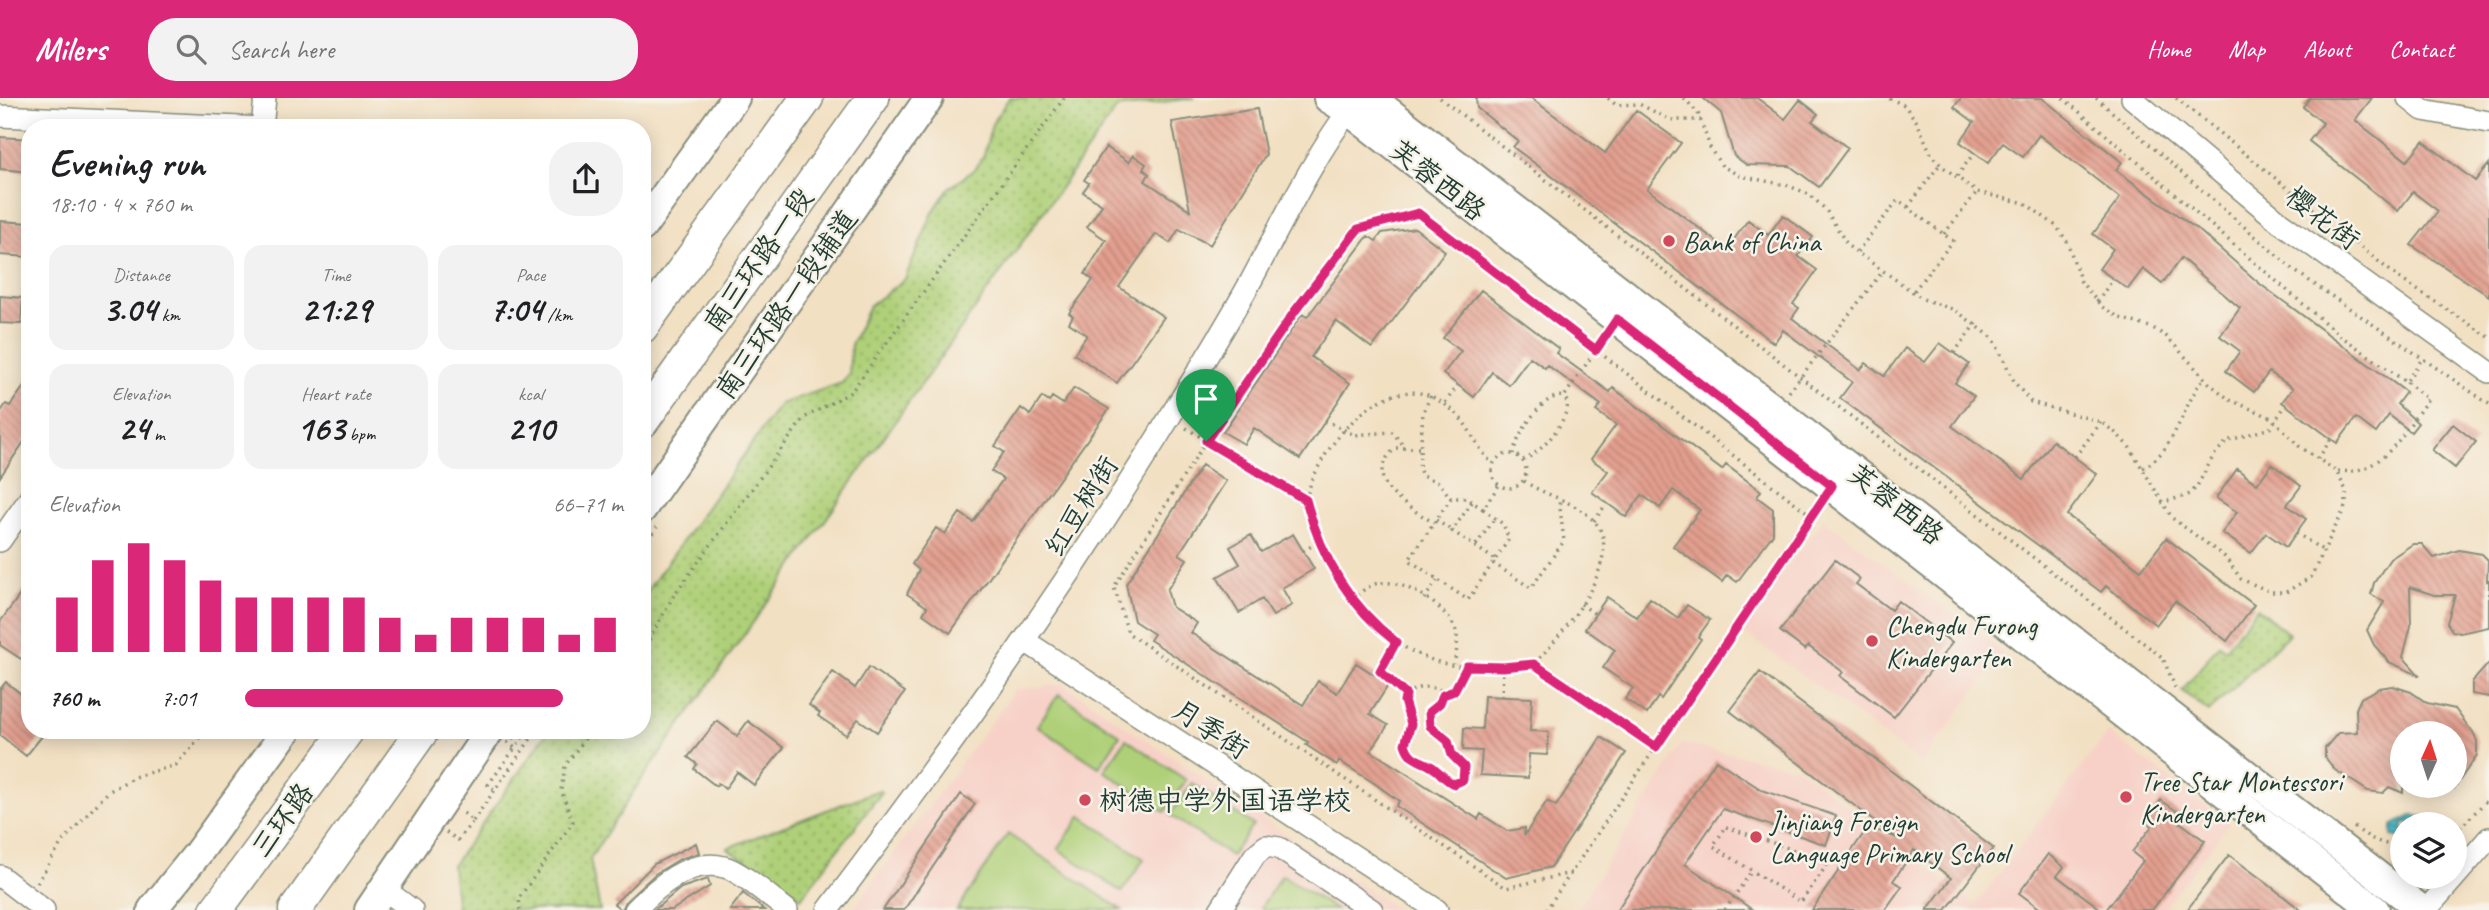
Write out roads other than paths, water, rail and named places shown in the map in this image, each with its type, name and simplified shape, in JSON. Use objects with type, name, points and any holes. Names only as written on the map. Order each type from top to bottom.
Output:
[{"type":"highway","name":"南三环路一段","points":[[651,315],[807,98]]},
{"type":"highway","name":"南三环路一段","points":[[651,409],[873,98]]},
{"type":"highway","name":"三环路","points":[[216,910],[341,739]]},
{"type":"highway","points":[[295,910],[418,739]]},
{"type":"main road","points":[[651,215],[735,98]]},
{"type":"main road","name":"南三环路一段辅道","points":[[651,496],[929,98]]},
{"type":"main road","name":"芙蓉西路","points":[[1352,101],[1617,319],[2375,910]]},
{"type":"main road","name":"芙蓉西路","points":[[1352,101],[1775,410],[2424,910]]},
{"type":"main road","points":[[152,910],[198,853],[280,739]]},
{"type":"main road","points":[[376,900],[493,739]]},
{"type":"street","points":[[263,119],[265,98]]},
{"type":"street","name":"樱花街","points":[[2132,98],[2281,223],[2489,372]]},
{"type":"street","points":[[2408,98],[2423,110],[2489,122]]},
{"type":"street","name":"红豆树街","points":[[828,910],[1025,641],[1170,417],[1237,306],[1306,178],[1352,101]]},
{"type":"street","points":[[0,116],[66,119]]},
{"type":"street","points":[[0,541],[21,511]]},
{"type":"street","name":"月季街","points":[[1025,641],[1437,910]]},
{"type":"street","points":[[2424,910],[2489,838]]},
{"type":"street","points":[[1220,910],[1255,855],[1266,846],[1279,848],[1372,910]]},
{"type":"street","points":[[635,910],[652,892],[678,874],[703,866],[726,867],[787,910]]},
{"type":"street","points":[[0,876],[36,904]]},
{"type":"street","points":[[376,900],[412,910]]},
{"type":"place","name":"Bank of China","points":[[1669,241]]},
{"type":"place","name":"Chengdu Furong Kindergarten","points":[[1872,641]]},
{"type":"place","name":"Tree Star Montessori Kindergarten","points":[[2126,797]]},
{"type":"place","name":"树德中学外国语学校","points":[[1085,800]]},
{"type":"place","name":"Jinjiang Foreign Language Primary School","points":[[1756,837]]}]
